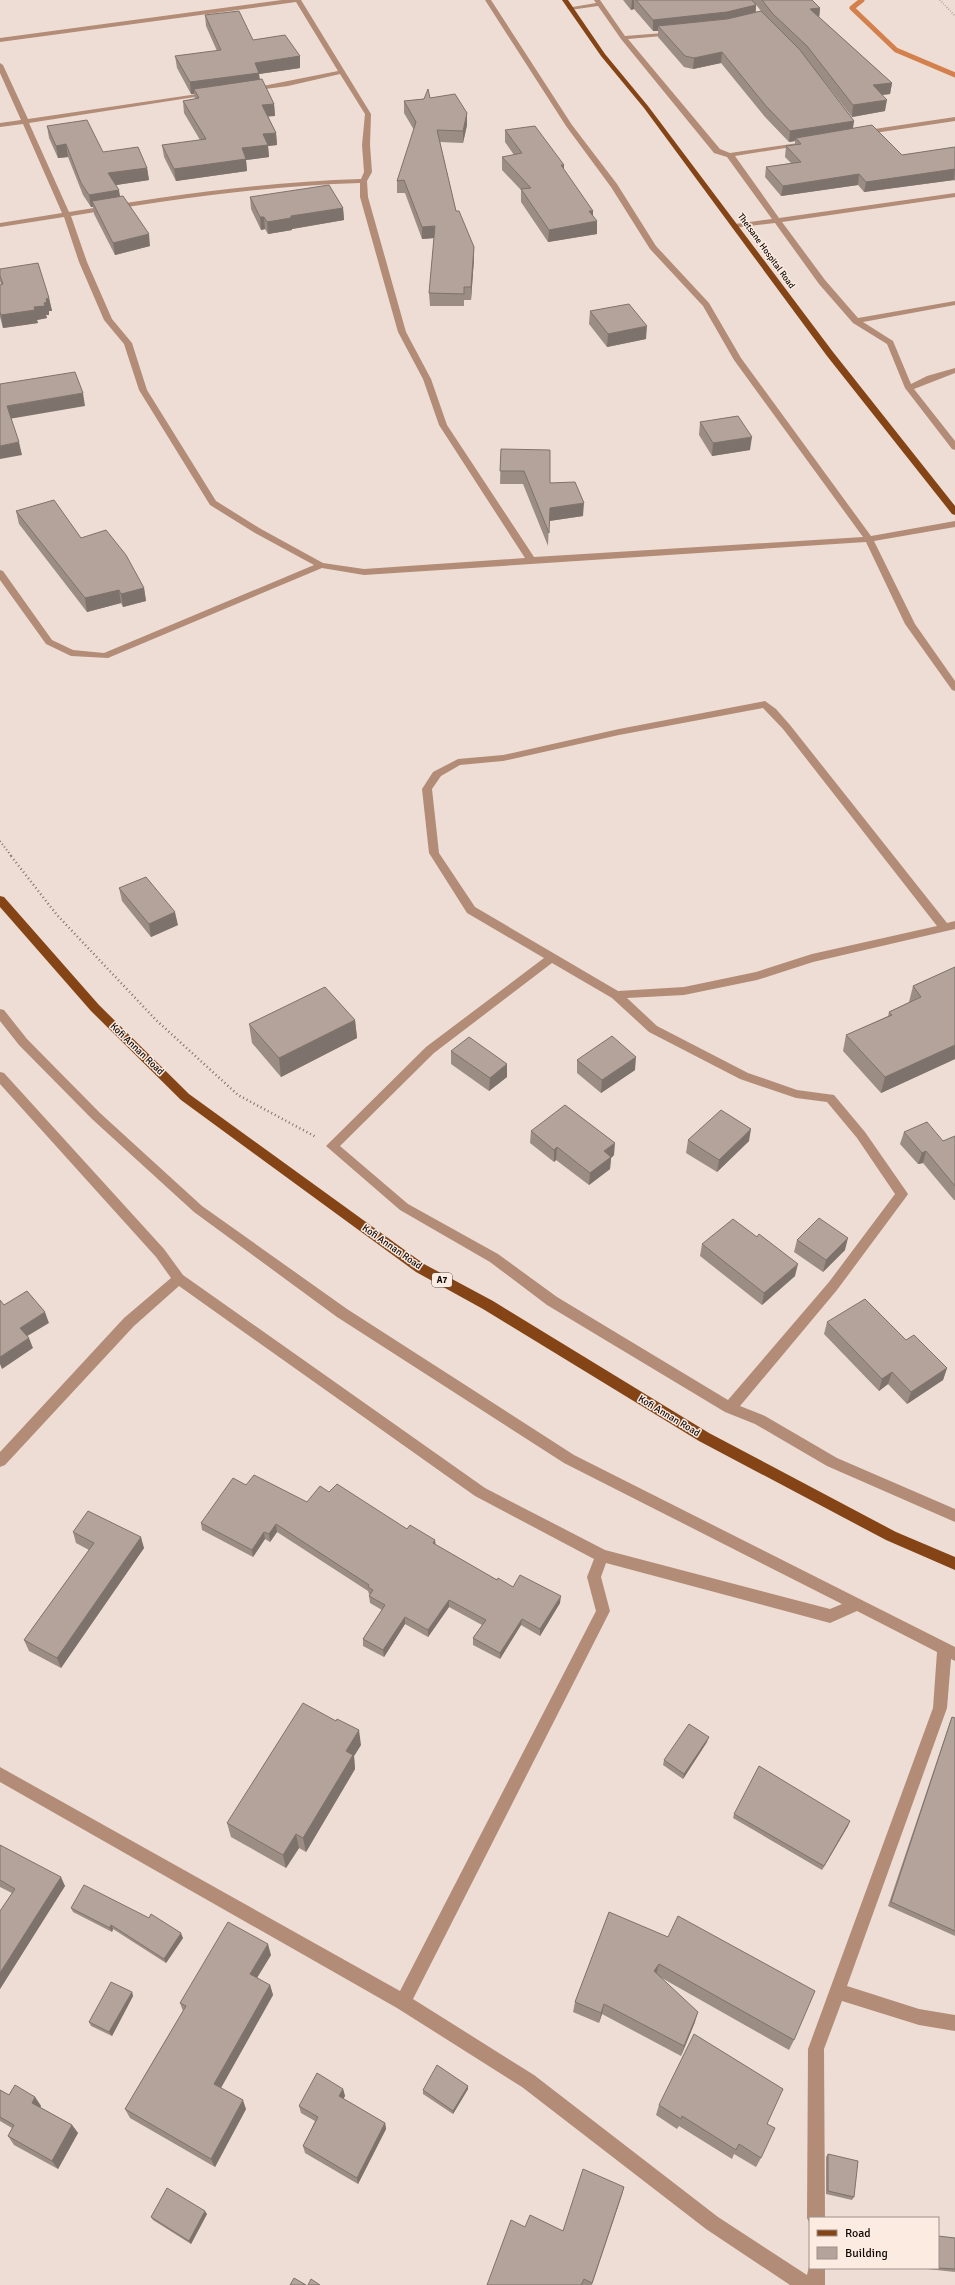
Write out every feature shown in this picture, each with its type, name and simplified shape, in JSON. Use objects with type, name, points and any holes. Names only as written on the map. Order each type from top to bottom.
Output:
[{"type":"main road","name":"Thetsane Hospital Road","points":[[565,0],[603,55],[646,107],[830,354],[955,512]]},
{"type":"main road","name":"Kofi Annan Road","points":[[0,900],[95,1008],[185,1097],[420,1268],[488,1305],[704,1437],[891,1536],[955,1564]]},
{"type":"street","points":[[0,40],[297,0],[368,114],[366,145],[368,172],[363,180],[371,223],[402,332],[427,379],[443,425],[531,560]]},
{"type":"street","points":[[488,0],[569,126],[614,186],[653,247],[706,305],[737,358],[869,539],[910,624],[955,688]]},
{"type":"street","points":[[570,8],[598,2],[623,38],[717,151],[730,155],[822,140]]},
{"type":"street","points":[[623,38],[685,32]]},
{"type":"street","points":[[0,65],[67,215],[83,262],[108,320],[128,343],[143,390],[213,503],[258,531],[321,565],[364,572],[869,539],[955,524]]},
{"type":"street","points":[[242,90],[288,84],[342,72]]},
{"type":"street","points":[[0,126],[219,93]]},
{"type":"street","points":[[855,127],[856,134],[955,119]]},
{"type":"street","points":[[730,155],[822,282],[856,321],[890,343],[910,388],[955,447]]},
{"type":"street","points":[[0,225],[236,189],[363,180]]},
{"type":"street","points":[[735,226],[955,195]]},
{"type":"street","points":[[856,321],[955,303]]},
{"type":"street","points":[[910,388],[930,378],[955,370]]},
{"type":"street","points":[[0,573],[49,642],[71,654],[105,656],[321,565]]},
{"type":"street","points":[[616,995],[684,991],[757,976],[812,958],[950,927],[850,804],[818,769],[775,712],[766,704],[619,732],[503,758],[458,762],[437,774],[426,788],[434,853],[472,910],[616,995],[653,1029],[744,1076],[796,1094],[830,1098],[861,1136],[902,1194],[833,1286],[730,1408]]},
{"type":"street","points":[[552,957],[430,1050],[332,1146],[404,1207],[494,1258],[552,1300],[730,1408],[760,1420],[832,1462],[955,1516]]},
{"type":"street","points":[[0,1013],[23,1042],[96,1116],[198,1209],[342,1313],[569,1459],[949,1651],[940,1708],[816,2048],[816,2217]]},
{"type":"street","points":[[0,1076],[160,1253],[179,1279],[480,1492],[602,1556],[830,1616],[857,1604]]},
{"type":"street","points":[[0,1461],[129,1322],[179,1279]]},
{"type":"street","points":[[403,2002],[602,1611],[594,1577],[602,1556]]},
{"type":"street","points":[[0,1774],[403,2002],[528,2082],[712,2223],[806,2285]]},
{"type":"street","points":[[837,1991],[919,2017],[955,2023]]},
{"type":"street","points":[[816,2269],[816,2285]]},
{"type":"path","points":[[940,0],[955,16]]},
{"type":"path","points":[[0,841],[57,915],[156,1020],[238,1094],[332,1146]]},
{"type":"building","points":[[636,0],[752,0],[756,5],[727,12],[653,20]]},
{"type":"building","points":[[762,0],[812,0],[820,8],[810,9],[892,83],[873,85],[887,100],[853,105],[807,46],[773,14]]},
{"type":"building","points":[[239,11],[253,40],[285,35],[300,56],[255,63],[259,73],[190,82],[175,56],[221,50],[205,15]]},
{"type":"building","points":[[761,11],[800,50],[854,121],[790,131],[766,106],[722,52],[694,58],[685,56],[658,26],[727,19]]},
{"type":"building","points":[[262,79],[274,104],[262,105],[276,133],[263,134],[268,145],[242,148],[246,159],[174,169],[162,145],[206,139],[183,101],[199,98],[194,89]]},
{"type":"building","points":[[428,89],[430,98],[455,94],[467,113],[463,131],[437,130],[456,211],[459,211],[474,247],[471,287],[464,287],[464,294],[429,293],[435,226],[422,227],[404,180],[397,181],[416,122],[404,101],[424,99]]},
{"type":"building","points":[[87,120],[103,152],[138,147],[147,168],[108,173],[119,190],[89,195],[81,183],[66,144],[56,146],[47,126]]},
{"type":"building","points":[[872,125],[902,155],[955,147],[955,169],[866,182],[859,174],[783,186],[766,167],[801,162],[786,146],[801,144],[796,138]]},
{"type":"building","points":[[535,126],[564,165],[561,165],[593,211],[589,211],[597,221],[549,230],[521,189],[531,188],[502,157],[522,153],[505,130]]},
{"type":"building","points":[[329,185],[343,208],[291,216],[291,218],[267,222],[264,217],[260,217],[250,197]]},
{"type":"building","points":[[123,196],[149,234],[113,243],[92,201]]},
{"type":"building","points":[[38,263],[49,298],[46,299],[47,302],[44,303],[45,306],[34,307],[35,310],[1,315],[0,285],[3,284],[0,276],[0,269]]},
{"type":"building","points":[[629,304],[647,326],[608,334],[590,311]]},
{"type":"building","points":[[75,372],[83,393],[7,406],[19,442],[0,446],[0,384]]},
{"type":"building","points":[[738,416],[752,437],[713,443],[700,422]]},
{"type":"building","points":[[501,449],[550,450],[550,483],[575,482],[584,503],[550,508],[549,533],[524,471],[500,471]]},
{"type":"building","points":[[54,500],[81,538],[106,530],[126,555],[144,588],[121,594],[119,590],[85,598],[16,511]]},
{"type":"building","points":[[146,877],[175,912],[149,924],[119,888]]},
{"type":"building","points":[[955,967],[955,1045],[885,1077],[846,1035],[892,1015],[889,1012],[921,997],[913,986]]},
{"type":"building","points":[[325,987],[355,1020],[279,1058],[249,1024]]},
{"type":"building","points":[[612,1036],[636,1057],[602,1080],[577,1060]]},
{"type":"building","points":[[469,1037],[507,1064],[490,1078],[451,1051]]},
{"type":"building","points":[[565,1105],[615,1143],[604,1151],[611,1157],[590,1173],[557,1147],[554,1150],[531,1131]]},
{"type":"building","points":[[721,1110],[751,1129],[719,1160],[688,1140]]},
{"type":"building","points":[[927,1122],[943,1141],[955,1136],[955,1186],[926,1151],[922,1153],[904,1132]]},
{"type":"building","points":[[819,1218],[848,1238],[826,1260],[797,1240]]},
{"type":"building","points":[[733,1219],[757,1237],[759,1234],[798,1264],[764,1293],[702,1244]]},
{"type":"building","points":[[27,1291],[45,1312],[20,1328],[29,1338],[0,1357],[0,1300],[4,1305]]},
{"type":"building","points":[[865,1299],[906,1340],[914,1335],[947,1368],[911,1392],[892,1372],[882,1379],[827,1322]]},
{"type":"building","points":[[254,1475],[307,1502],[320,1486],[329,1492],[337,1484],[407,1529],[410,1525],[435,1540],[433,1543],[497,1580],[498,1578],[513,1587],[520,1575],[561,1596],[540,1629],[522,1619],[500,1653],[473,1638],[486,1620],[449,1600],[428,1630],[405,1617],[383,1650],[363,1639],[385,1605],[369,1596],[373,1590],[368,1587],[369,1585],[276,1524],[269,1534],[264,1532],[252,1550],[201,1523],[233,1478],[246,1485]]},
{"type":"building","points":[[88,1511],[141,1537],[57,1658],[24,1640],[94,1543],[73,1532]]},
{"type":"building","points":[[303,1703],[336,1721],[337,1719],[359,1730],[346,1751],[353,1755],[303,1838],[296,1834],[283,1855],[227,1823]]},
{"type":"building","points":[[952,1717],[955,1718],[955,1931],[891,1902]]},
{"type":"building","points":[[689,1724],[709,1737],[684,1774],[664,1760]]},
{"type":"building","points":[[759,1766],[850,1821],[824,1866],[734,1814]]},
{"type":"building","points":[[0,1845],[61,1877],[0,1973],[0,1911],[15,1889],[0,1880]]},
{"type":"building","points":[[84,1885],[149,1918],[151,1914],[181,1933],[164,1959],[111,1925],[110,1928],[71,1908]]},
{"type":"building","points":[[609,1912],[668,1937],[678,1916],[815,1991],[794,2040],[659,1964],[654,1971],[698,2012],[684,2046],[604,2004],[601,2013],[575,2002]]},
{"type":"building","points":[[228,1922],[268,1944],[250,1974],[270,1985],[214,2084],[243,2100],[211,2159],[125,2109],[186,2006],[180,2003]]},
{"type":"building","points":[[111,1982],[132,1992],[109,2032],[89,2022]]},
{"type":"building","points":[[694,2034],[783,2089],[767,2124],[775,2128],[761,2158],[739,2144],[736,2150],[682,2116],[681,2119],[659,2105]]},
{"type":"building","points":[[437,2065],[468,2086],[453,2111],[423,2090]]},
{"type":"building","points":[[317,2073],[343,2089],[339,2096],[385,2123],[357,2178],[303,2146],[318,2117],[299,2106]]},
{"type":"building","points":[[15,2085],[35,2097],[32,2103],[72,2125],[52,2161],[8,2136],[14,2125],[0,2117],[0,2090],[9,2095]]},
{"type":"building","points":[[828,2154],[858,2161],[854,2197],[828,2191]]},
{"type":"building","points":[[583,2169],[624,2187],[592,2283],[584,2279],[581,2285],[487,2285],[511,2220],[525,2227],[530,2215],[563,2231]]},
{"type":"building","points":[[167,2188],[205,2211],[189,2241],[151,2217]]},
{"type":"building","points":[[939,2236],[955,2238],[955,2269],[939,2268]]},
{"type":"building","points":[[294,2278],[306,2285],[290,2285]]},
{"type":"building","points":[[311,2279],[320,2285],[308,2285]]},
{"type":"waterway","points":[[862,0],[852,8],[896,50],[955,75]]}]
